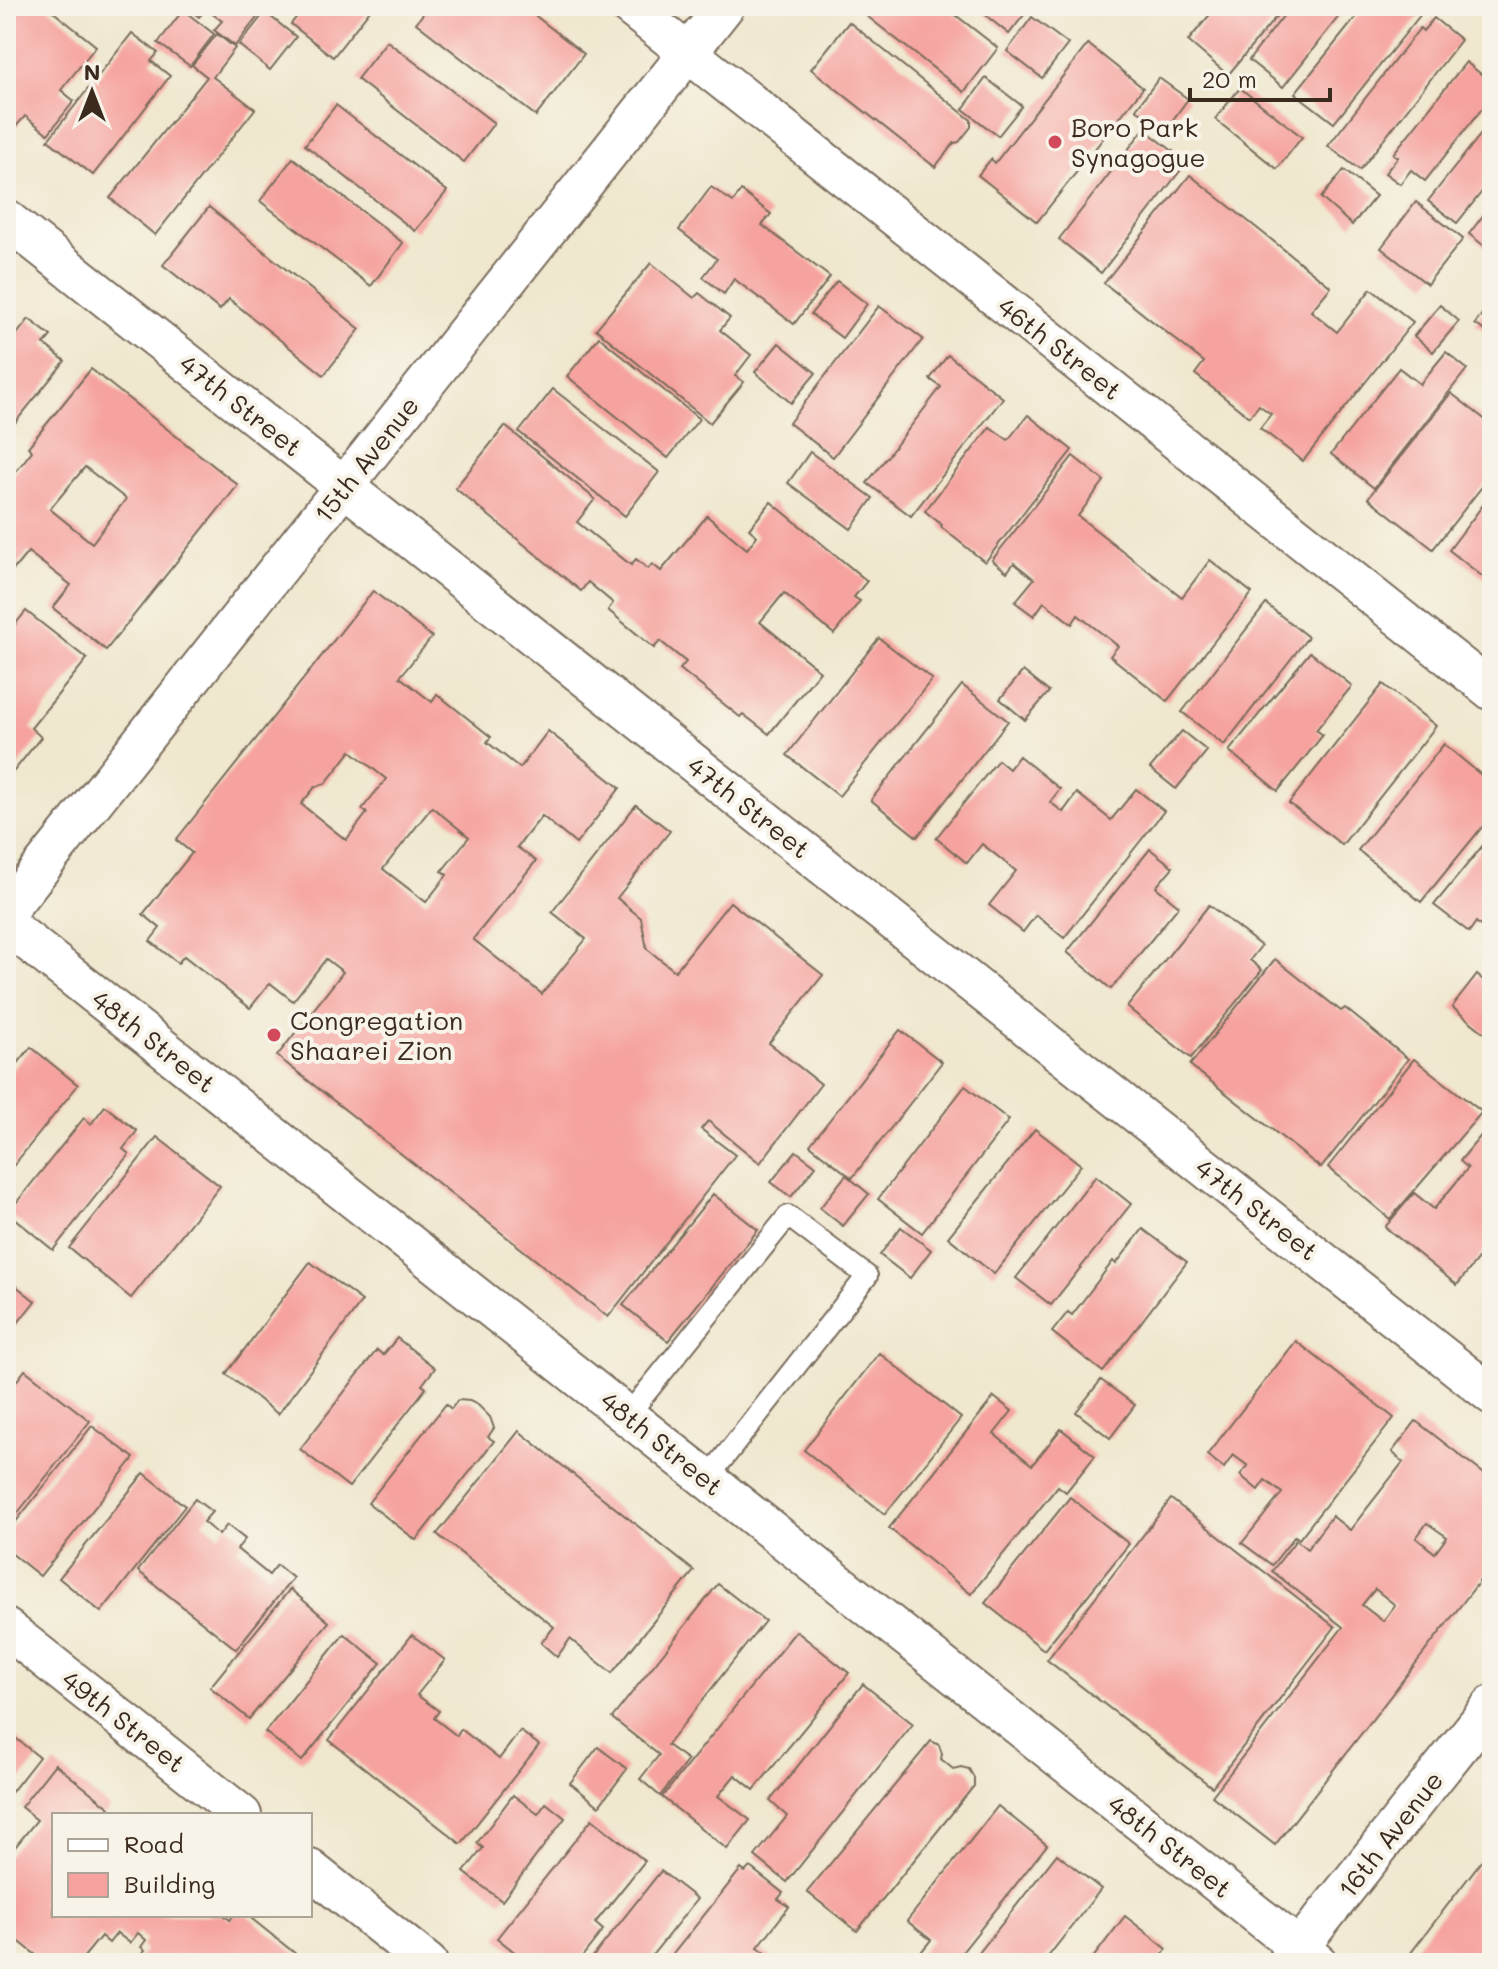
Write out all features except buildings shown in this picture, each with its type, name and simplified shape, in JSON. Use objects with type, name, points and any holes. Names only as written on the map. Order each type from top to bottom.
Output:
[{"type":"street","name":"46th Street","points":[[629,6],[1492,691]]},
{"type":"street","name":"15th Avenue","points":[[6,912],[725,6]]},
{"type":"street","name":"47th Street","points":[[6,219],[1492,1395]]},
{"type":"street","name":"48th Street","points":[[6,924],[628,1415],[1301,1958]]},
{"type":"street","name":"49th Street","points":[[6,1628],[239,1813]]},
{"type":"street","name":"16th Avenue","points":[[1301,1958],[1492,1705]]},
{"type":"street","points":[[312,1871],[428,1963]]},
{"type":"lane","points":[[628,1415],[788,1216],[867,1276],[707,1479]]},
{"type":"place","name":"Boro Park Synagogue","points":[[1055,142]]},
{"type":"place","name":"Congregation Shaarei Zion","points":[[274,1035]]}]
